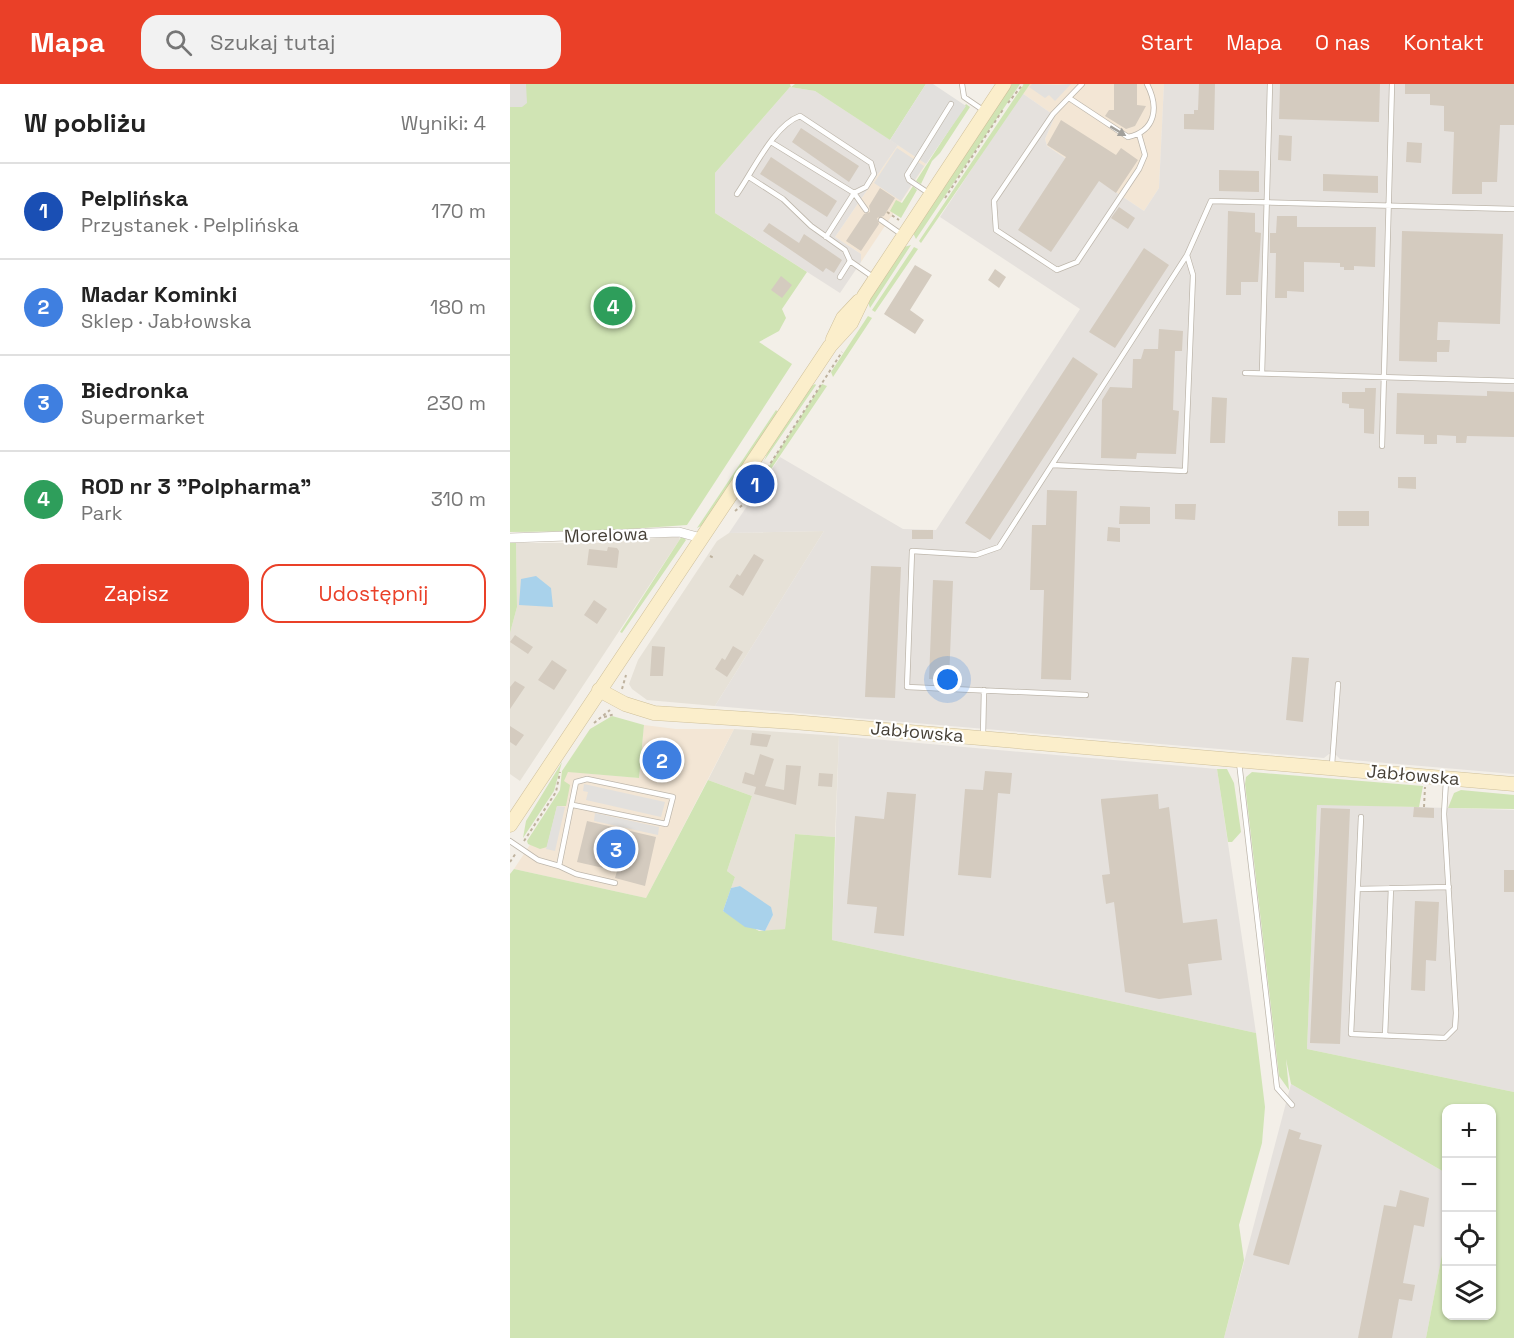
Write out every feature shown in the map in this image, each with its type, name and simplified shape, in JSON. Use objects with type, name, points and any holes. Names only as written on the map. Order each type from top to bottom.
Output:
[{"type":"main road","points":[[510,825],[830,346],[843,318],[864,296],[1004,84]]},
{"type":"main road","name":"Jabłowska","points":[[599,690],[625,704],[654,713],[983,738],[1514,784]]},
{"type":"street","name":"Morelowa","points":[[510,538],[679,532],[701,538]]},
{"type":"lane","points":[[962,84],[964,98],[985,111]]},
{"type":"lane","points":[[1082,84],[1053,114],[994,201],[996,230],[1057,270],[1077,262],[1145,156],[1139,134]]},
{"type":"lane","points":[[1069,98],[1128,137],[1139,134],[1152,123],[1156,105],[1147,84]]},
{"type":"lane","points":[[1262,374],[1270,84]]},
{"type":"lane","points":[[1382,446],[1392,84]]},
{"type":"lane","points":[[930,194],[909,180],[907,175],[951,104]]},
{"type":"lane","points":[[737,194],[771,142],[790,119],[800,116],[871,163],[874,174],[866,188],[854,193],[826,237]]},
{"type":"lane","points":[[771,142],[854,193],[866,210]]},
{"type":"lane","points":[[749,177],[783,199],[826,237],[845,250],[850,261],[875,279]]},
{"type":"lane","points":[[1086,694],[907,687],[912,551],[976,555],[999,547],[1187,255],[1211,201],[1514,209]]},
{"type":"lane","points":[[881,220],[903,236]]},
{"type":"lane","points":[[1052,465],[1185,471],[1193,275],[1187,255]]},
{"type":"lane","points":[[840,277],[850,261]]},
{"type":"lane","points":[[1245,373],[1384,375],[1514,381]]},
{"type":"lane","points":[[1332,768],[1338,684]]},
{"type":"lane","points":[[983,738],[984,690]]},
{"type":"lane","points":[[1239,760],[1277,1088],[1292,1105]]},
{"type":"lane","points":[[1361,817],[1351,1034],[1445,1038],[1455,1028],[1444,814],[1446,778]]},
{"type":"lane","points":[[559,866],[576,782],[586,779],[673,797],[666,824],[573,805]]},
{"type":"lane","points":[[510,840],[538,860],[576,874],[615,883]]},
{"type":"lane","points":[[1358,889],[1449,887]]},
{"type":"lane","points":[[1385,1036],[1391,888]]},
{"type":"path","points":[[941,204],[1023,84]]},
{"type":"path","points":[[886,212],[902,221]]},
{"type":"path","points":[[710,556],[714,558]]},
{"type":"path","points":[[510,862],[556,792],[564,765]]},
{"type":"path","points":[[1424,807],[1425,784]]},
{"type":"shaded area","points":[[510,84],[526,84],[527,103],[522,107],[510,107]]},
{"type":"shaded area","points":[[926,84],[933,84],[966,106],[926,164],[890,140]]},
{"type":"shaded area","points":[[1029,84],[1164,84],[1159,188],[1144,211],[1047,146],[1045,139],[1055,116],[1022,93]]},
{"type":"shaded area","points":[[1032,84],[1071,84],[1055,101],[1049,95],[1045,98],[1029,87]]},
{"type":"shaded area","points":[[1164,84],[1514,84],[1514,774],[1340,759],[1336,755],[1329,754],[1324,758],[715,706],[824,531],[729,533],[780,457],[903,529],[936,530],[1080,309],[940,217],[1022,93],[1055,116],[1045,139],[1047,146],[1144,211],[1159,188]]},
{"type":"shaded area","points":[[790,87],[815,91],[898,145],[835,237],[861,254],[861,262],[840,293],[715,213],[715,173]]},
{"type":"shaded area","points":[[898,145],[926,164],[861,262],[861,254],[835,237]]},
{"type":"shaded area","points":[[897,148],[924,166],[901,201],[874,183]]},
{"type":"shaded area","points":[[824,531],[715,706],[647,700],[632,689],[629,684],[638,660],[717,541],[729,533]]},
{"type":"shaded area","points":[[678,536],[680,539],[520,781],[510,774],[510,633],[517,607],[516,543],[601,543]]},
{"type":"shaded area","points":[[644,725],[676,729],[734,729],[646,898],[514,869],[560,799],[562,771],[639,778]]},
{"type":"shaded area","points":[[734,729],[839,736],[835,837],[795,834],[785,929],[765,931],[773,915],[740,886],[731,888],[735,877],[727,871],[752,796],[708,780]]},
{"type":"shaded area","points":[[839,736],[1217,769],[1256,1033],[832,940]]},
{"type":"shaded area","points":[[584,784],[665,802],[661,817],[586,800],[588,792],[583,791]]},
{"type":"shaded area","points":[[1317,804],[1514,810],[1514,1092],[1307,1049]]},
{"type":"shaded area","points":[[557,806],[565,807],[555,851],[546,849]]},
{"type":"shaded area","points":[[595,813],[659,827],[658,835],[594,821]]},
{"type":"shaded area","points":[[1291,1084],[1442,1171],[1442,1255],[1426,1338],[1224,1338]]},
{"type":"green space","points":[[510,84],[790,84],[791,87],[795,84],[926,84],[890,140],[815,91],[790,87],[715,173],[715,213],[807,272],[782,309],[786,318],[779,331],[759,342],[792,364],[687,525],[601,531],[510,532]]},
{"type":"green space","points":[[1012,84],[1020,84],[916,239],[913,233]]},
{"type":"green space","points":[[1024,84],[1030,84],[921,243],[919,241]]},
{"type":"green space","points":[[966,104],[970,107],[940,153],[932,161],[921,184],[916,181]]},
{"type":"green space","points":[[913,186],[917,190],[901,218],[890,211],[896,200],[902,203]]},
{"type":"green space","points":[[911,245],[870,308],[868,302],[904,247]]},
{"type":"green space","points":[[914,247],[918,249],[875,312],[872,310]]},
{"type":"green space","points":[[868,316],[872,318],[833,377],[831,372]]},
{"type":"green space","points":[[815,384],[764,461],[769,449],[810,387]]},
{"type":"green space","points":[[822,384],[827,386],[767,475],[769,466]]},
{"type":"green space","points":[[776,410],[778,412],[703,525],[697,528]]},
{"type":"green space","points":[[682,536],[686,540],[622,633],[620,632]]},
{"type":"green space","points":[[510,543],[516,543],[517,607],[510,633]]},
{"type":"green space","points":[[612,716],[644,725],[639,778],[568,772],[564,781],[570,785],[566,806],[557,806],[547,847],[540,849],[528,844],[527,841],[560,790],[562,771],[590,729]]},
{"type":"green space","points":[[562,762],[554,791],[523,838],[526,821]]},
{"type":"green space","points":[[1217,769],[1227,769],[1234,783],[1241,832],[1232,842],[1228,842]]},
{"type":"green space","points":[[1252,772],[1423,786],[1419,807],[1317,805],[1307,1049],[1514,1092],[1514,1338],[1426,1338],[1442,1255],[1442,1320],[1496,1320],[1496,1104],[1442,1104],[1442,1171],[1291,1084],[1286,1059],[1289,1090],[1279,1076],[1246,777]]},
{"type":"green space","points":[[708,780],[752,796],[727,871],[735,877],[723,911],[759,931],[785,929],[795,834],[835,837],[832,940],[1256,1033],[1265,1107],[1262,1143],[1239,1225],[1244,1260],[1224,1338],[510,1338],[510,874],[514,869],[646,898]]},
{"type":"green space","points":[[1461,790],[1514,795],[1514,809],[1448,808],[1454,793]]},
{"type":"water","points":[[536,576],[551,588],[553,607],[519,605],[521,579]]},
{"type":"water","points":[[740,886],[771,907],[773,915],[765,931],[745,927],[723,911],[731,888]]},
{"type":"building","points":[[1114,84],[1137,84],[1137,105],[1146,106],[1135,126],[1126,129],[1105,116],[1109,110],[1114,110]]},
{"type":"building","points":[[1199,84],[1215,84],[1214,130],[1184,129],[1184,114],[1194,114],[1194,110],[1198,110]]},
{"type":"building","points":[[1280,84],[1380,84],[1379,122],[1279,119]]},
{"type":"building","points":[[1405,84],[1514,84],[1514,125],[1500,125],[1497,182],[1482,182],[1482,194],[1452,194],[1454,132],[1444,131],[1444,106],[1430,105],[1430,94],[1405,94]]},
{"type":"building","points":[[1061,120],[1116,155],[1121,148],[1138,160],[1116,193],[1099,181],[1051,252],[1018,230],[1066,157],[1047,145]]},
{"type":"building","points":[[801,128],[859,166],[849,182],[792,142]]},
{"type":"building","points":[[1279,135],[1292,136],[1291,161],[1278,160]]},
{"type":"building","points":[[1407,142],[1422,143],[1421,163],[1406,162]]},
{"type":"building","points":[[771,157],[837,201],[827,217],[760,174]]},
{"type":"building","points":[[1219,170],[1259,171],[1259,192],[1219,191]]},
{"type":"building","points":[[1323,174],[1378,176],[1378,193],[1323,191]]},
{"type":"building","points":[[880,188],[895,198],[884,216],[877,218],[879,224],[861,251],[846,241],[864,214],[870,212],[869,206]]},
{"type":"building","points":[[1119,207],[1135,218],[1128,229],[1111,218]]},
{"type":"building","points":[[1228,211],[1255,213],[1255,232],[1261,233],[1258,282],[1241,282],[1241,295],[1226,295]]},
{"type":"building","points":[[1277,216],[1297,216],[1297,227],[1376,227],[1375,267],[1354,266],[1354,270],[1344,270],[1344,267],[1340,267],[1340,263],[1304,262],[1304,292],[1287,291],[1287,298],[1275,298],[1276,253],[1270,253],[1270,233],[1276,233]]},
{"type":"building","points":[[769,223],[799,243],[804,234],[842,260],[834,273],[826,268],[823,272],[763,231]]},
{"type":"building","points":[[1402,231],[1503,234],[1500,324],[1438,322],[1437,340],[1450,340],[1449,352],[1437,352],[1437,362],[1399,361]]},
{"type":"building","points":[[1144,248],[1169,265],[1115,348],[1089,332]]},
{"type":"building","points":[[915,265],[932,275],[910,310],[924,320],[915,334],[884,314]]},
{"type":"building","points":[[995,269],[1006,277],[999,288],[988,280]]},
{"type":"building","points":[[781,276],[792,285],[782,298],[771,290]]},
{"type":"building","points":[[1159,329],[1183,331],[1182,351],[1175,351],[1173,410],[1179,411],[1176,454],[1137,453],[1136,459],[1101,458],[1102,400],[1110,387],[1132,388],[1133,359],[1141,359],[1144,349],[1158,349]]},
{"type":"building","points":[[1073,357],[1098,374],[990,540],[965,523]]},
{"type":"building","points":[[1365,388],[1376,388],[1374,434],[1364,433],[1364,409],[1349,408],[1349,404],[1342,403],[1342,392],[1365,392]]},
{"type":"building","points":[[1487,391],[1514,392],[1514,437],[1467,436],[1466,443],[1456,443],[1456,436],[1437,435],[1437,444],[1424,444],[1424,435],[1396,434],[1397,393],[1487,396]]},
{"type":"building","points":[[1212,397],[1227,398],[1225,443],[1210,443]]},
{"type":"building","points":[[1398,477],[1416,477],[1416,489],[1398,488]]},
{"type":"building","points":[[1047,490],[1077,491],[1071,680],[1041,679],[1044,590],[1030,590],[1032,525],[1046,525]]},
{"type":"building","points":[[1175,504],[1196,504],[1195,520],[1175,519]]},
{"type":"building","points":[[1120,506],[1150,507],[1150,524],[1119,524]]},
{"type":"building","points":[[1338,511],[1369,511],[1369,526],[1338,526]]},
{"type":"building","points":[[1108,527],[1120,528],[1120,542],[1107,541]]},
{"type":"building","points":[[912,530],[933,530],[933,539],[912,539]]},
{"type":"building","points":[[608,547],[617,548],[619,551],[617,568],[587,565],[589,549],[607,551]]},
{"type":"building","points":[[754,554],[764,560],[743,596],[729,587],[737,574],[740,576]]},
{"type":"building","points":[[871,566],[901,567],[895,698],[865,697]]},
{"type":"building","points":[[933,580],[953,581],[949,680],[929,679]]},
{"type":"building","points":[[594,600],[607,609],[597,624],[584,615]]},
{"type":"building","points":[[515,635],[533,647],[528,654],[510,642]]},
{"type":"building","points":[[652,646],[665,647],[663,676],[650,676]]},
{"type":"building","points":[[733,646],[743,652],[727,677],[715,669],[722,658],[725,660]]},
{"type":"building","points":[[1292,657],[1309,658],[1303,722],[1286,720]]},
{"type":"building","points":[[552,660],[567,670],[554,690],[538,680]]},
{"type":"building","points":[[515,681],[525,687],[510,709],[510,687]]},
{"type":"building","points":[[510,726],[524,735],[516,746],[510,742]]},
{"type":"building","points":[[752,733],[771,735],[767,747],[750,745]]},
{"type":"building","points":[[658,747],[669,748],[667,774],[656,773]]},
{"type":"building","points":[[760,754],[774,759],[765,786],[784,790],[786,765],[801,766],[796,805],[754,794],[756,787],[742,783],[745,772],[754,775]]},
{"type":"building","points":[[985,771],[1012,773],[1010,794],[998,793],[991,878],[958,875],[965,789],[983,790]]},
{"type":"building","points":[[819,773],[833,774],[832,787],[818,786]]},
{"type":"building","points":[[887,792],[916,794],[904,936],[874,933],[877,907],[847,904],[855,816],[884,819]]},
{"type":"building","points":[[1158,794],[1159,809],[1169,807],[1183,923],[1217,919],[1222,960],[1188,964],[1192,995],[1159,999],[1125,992],[1114,902],[1106,904],[1102,875],[1110,874],[1101,802],[1101,799]]},
{"type":"building","points":[[1414,807],[1434,808],[1434,818],[1413,817]]},
{"type":"building","points":[[1321,808],[1350,809],[1340,1044],[1310,1043]]},
{"type":"building","points":[[587,821],[656,837],[645,886],[615,878],[617,871],[577,862]]},
{"type":"building","points":[[1504,870],[1514,870],[1514,892],[1504,892]]},
{"type":"building","points":[[1415,901],[1439,902],[1436,961],[1426,960],[1425,991],[1411,990]]},
{"type":"building","points":[[1289,1129],[1301,1133],[1299,1139],[1322,1145],[1289,1265],[1253,1255]]},
{"type":"building","points":[[1400,1190],[1429,1198],[1424,1227],[1414,1225],[1403,1283],[1415,1285],[1412,1301],[1399,1299],[1392,1338],[1358,1338],[1384,1205],[1396,1207]]},
{"type":"place","name":"ROD nr 3 \"Polpharma\"","points":[[613,306]]},
{"type":"place","name":"Pelplińska","points":[[755,484]]},
{"type":"place","name":"Madar Kominki","points":[[662,760]]},
{"type":"place","name":"Biedronka","points":[[616,849]]}]
